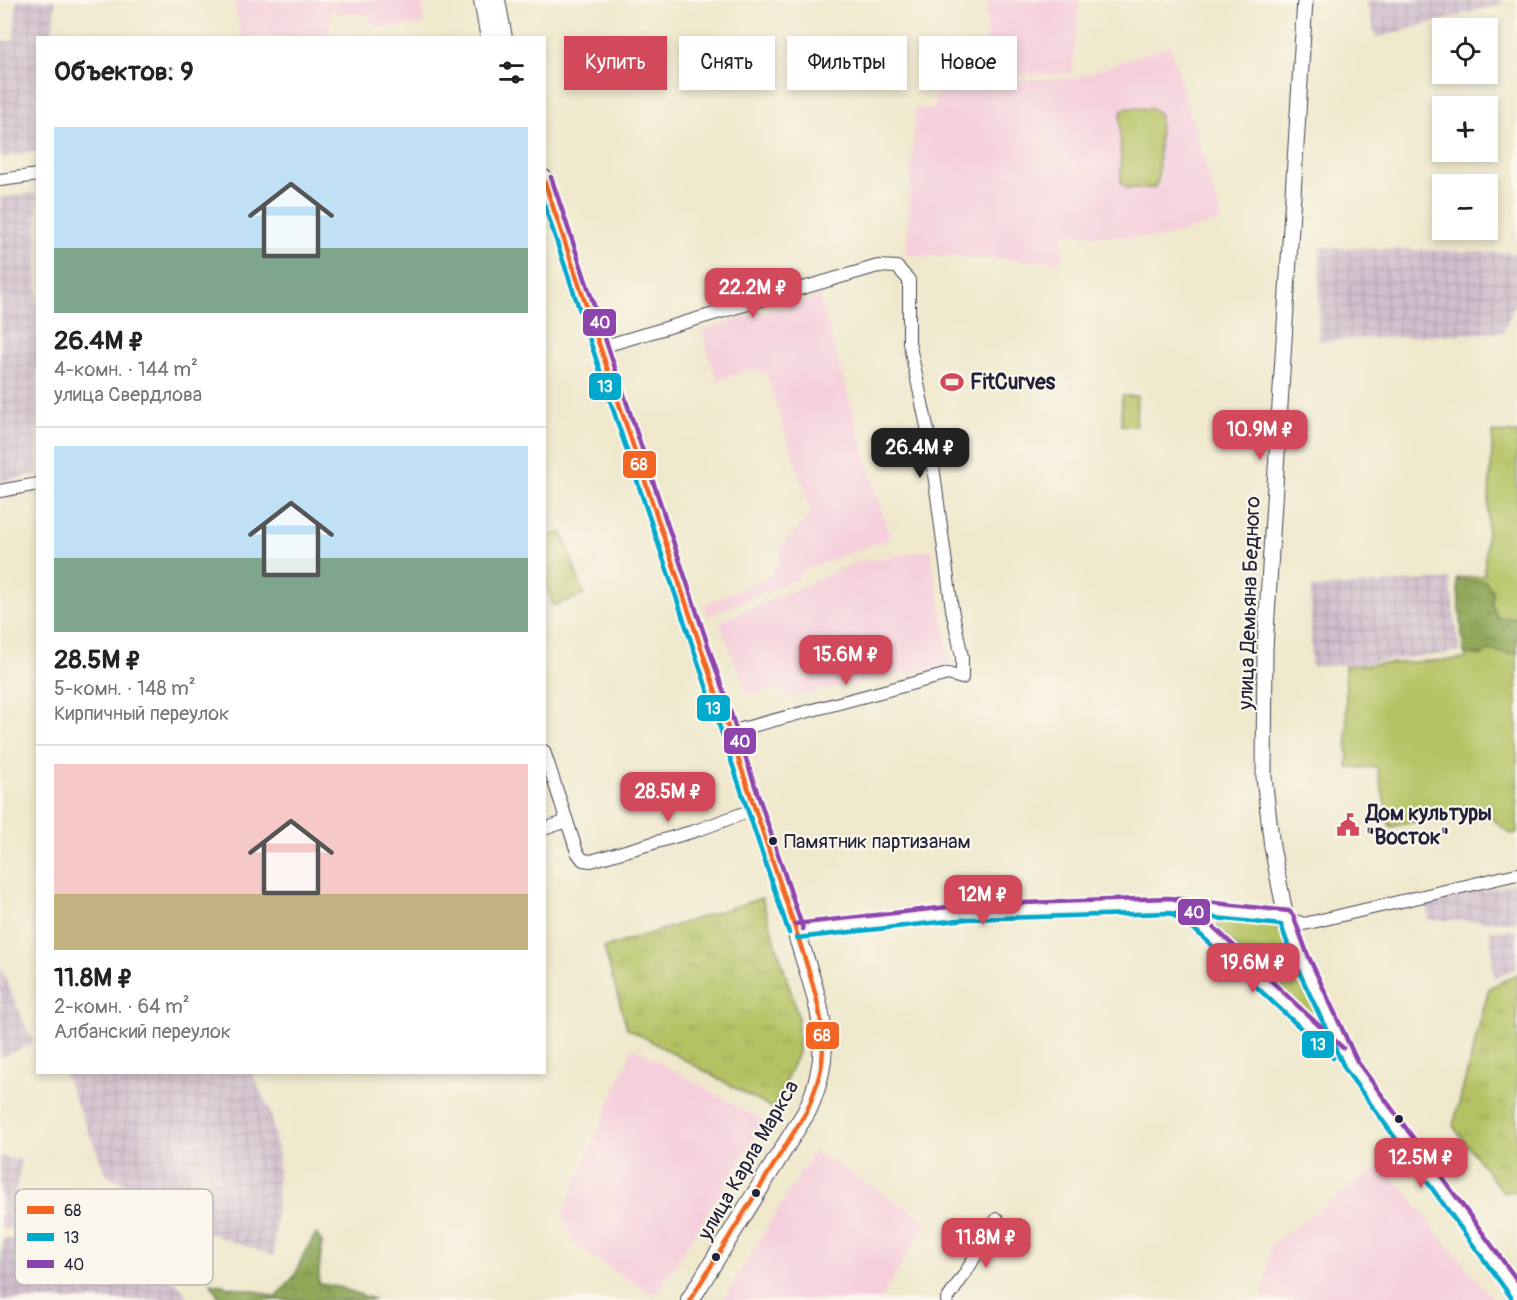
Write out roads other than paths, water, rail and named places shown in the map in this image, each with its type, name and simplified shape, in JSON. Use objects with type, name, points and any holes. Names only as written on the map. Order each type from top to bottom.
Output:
[{"type":"highway","points":[[483,0],[490,36]]},
{"type":"highway","points":[[496,0],[503,36]]},
{"type":"highway","name":"улица Карла Маркса","points":[[546,185],[796,931],[823,1027],[823,1053],[818,1089],[789,1143],[690,1300]]},
{"type":"main road","name":"улица Демьяна Бедного","points":[[1305,0],[1265,648],[1264,777],[1272,847],[1286,918],[1300,956],[1351,1065],[1517,1293]]},
{"type":"street","points":[[0,180],[36,175]]},
{"type":"street","points":[[601,347],[878,267],[897,267],[909,280],[909,342],[929,436],[952,609],[962,657],[962,678],[948,674],[730,732]]},
{"type":"street","points":[[0,491],[36,484]]},
{"type":"street","points":[[546,757],[577,852],[583,860],[591,861],[687,833],[755,809]]},
{"type":"street","points":[[546,828],[567,821]]},
{"type":"street","points":[[796,931],[966,912],[1169,905],[1286,918],[1305,924],[1517,874]]},
{"type":"street","points":[[1169,905],[1200,924],[1351,1065]]},
{"type":"street","points":[[947,1300],[997,1219]]},
{"type":"place","name":"FitCurves","points":[[952,382]]},
{"type":"place","name":"Дом культуры \"Восток\"","points":[[1348,825]]},
{"type":"place","name":"Памятник партизанам","points":[[773,841]]}]
